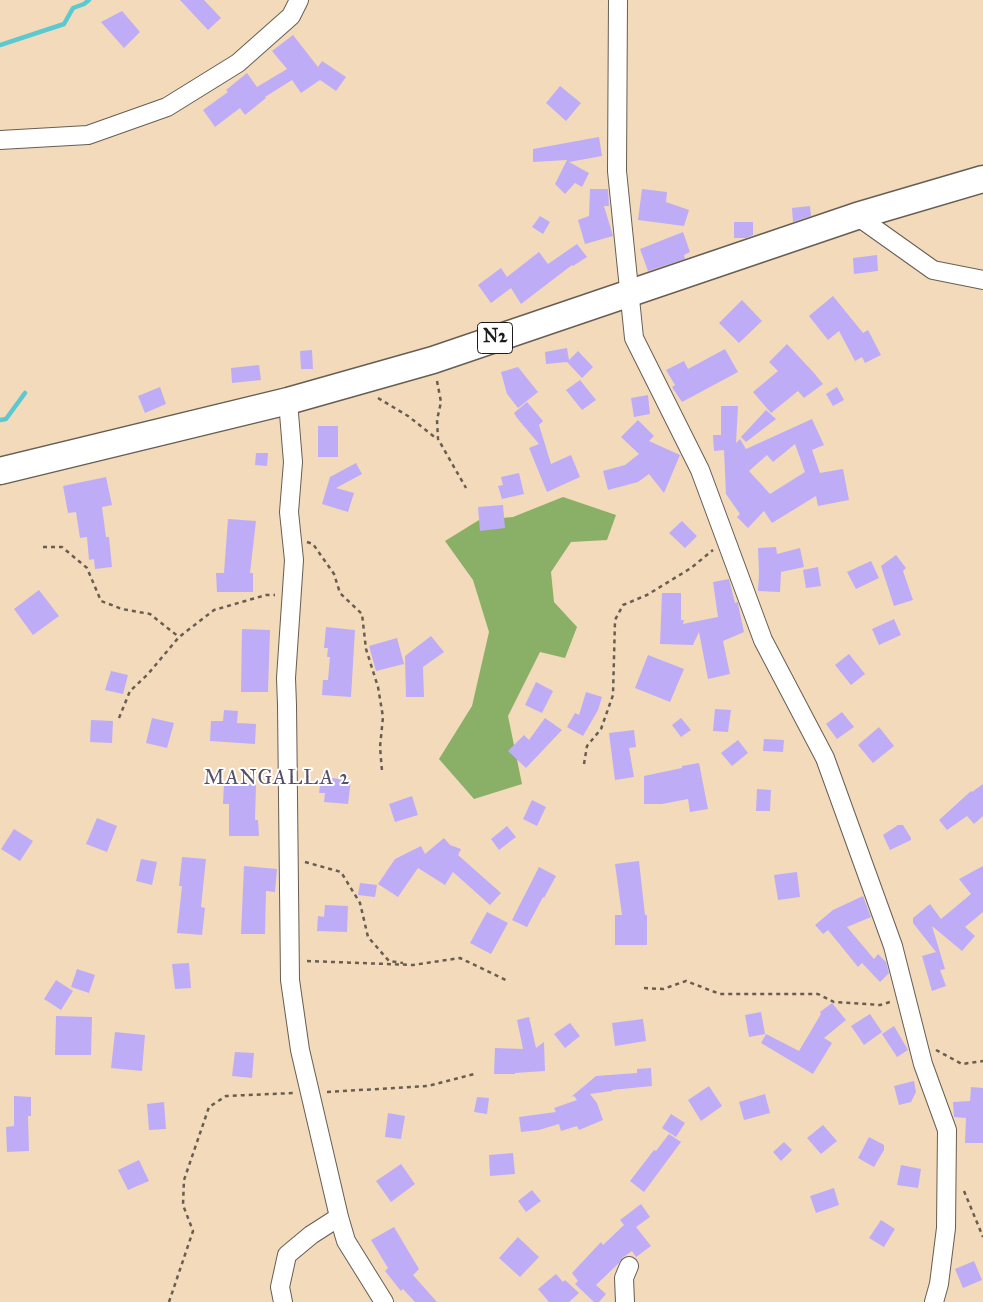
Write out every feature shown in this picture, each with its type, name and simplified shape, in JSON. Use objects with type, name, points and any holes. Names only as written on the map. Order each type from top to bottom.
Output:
[{"type":"highway","name":"N2","points":[[0,471],[288,401],[433,360],[857,216],[983,179]]},
{"type":"street","points":[[0,140],[88,134],[167,107],[238,63],[291,16],[300,0]]},
{"type":"street","points":[[618,0],[617,171],[634,338],[700,470],[763,640],[825,758],[893,946],[923,1064],[947,1130],[946,1228],[940,1284],[934,1302]]},
{"type":"street","points":[[857,216],[933,270],[983,280]]},
{"type":"street","points":[[288,401],[293,462],[289,512],[294,560],[286,678],[288,706],[290,980],[300,1050],[346,1241],[384,1302]]},
{"type":"street","points":[[283,1302],[280,1286],[287,1255],[311,1235],[339,1217]]},
{"type":"street","points":[[624,1302],[624,1278],[629,1266]]},
{"type":"path","points":[[433,360],[441,402],[437,420],[438,439]]},
{"type":"path","points":[[353,382],[408,416],[438,439],[466,488]]},
{"type":"path","points":[[291,538],[313,544],[334,574],[340,593],[362,614],[366,649],[378,687],[383,717],[380,747],[382,771]]},
{"type":"path","points":[[584,764],[587,746],[601,729],[613,695],[615,620],[623,605],[647,595],[692,568],[726,539]]},
{"type":"path","points":[[43,547],[62,547],[87,568],[101,601],[122,609],[150,614],[179,637]]},
{"type":"path","points":[[119,718],[130,690],[148,674],[179,637],[214,610],[266,595],[291,596]]},
{"type":"path","points":[[289,858],[341,872],[360,904],[368,937],[388,960],[413,965]]},
{"type":"path","points":[[290,961],[413,965],[460,958],[508,981]]},
{"type":"path","points":[[644,988],[663,989],[686,980],[720,994],[818,994],[834,1002],[880,1005],[906,997]]},
{"type":"path","points":[[917,1041],[962,1064],[983,1060]]},
{"type":"path","points":[[168,1302],[192,1231],[183,1205],[184,1180],[209,1107],[226,1096],[428,1086],[474,1074]]},
{"type":"path","points":[[946,1171],[963,1188],[983,1237]]},
{"type":"green space","points":[[563,497],[616,515],[607,540],[571,542],[551,572],[554,602],[577,627],[565,658],[540,652],[508,716],[522,784],[474,799],[439,759],[472,706],[489,632],[473,580],[445,541],[479,520],[513,517]]},
{"type":"building","points":[[180,0],[204,0],[221,18],[208,30]]},
{"type":"building","points":[[122,11],[140,32],[124,48],[101,22]]},
{"type":"building","points":[[293,35],[318,67],[322,61],[346,77],[336,91],[320,80],[301,93],[292,80],[265,97],[245,115],[240,108],[215,127],[203,110],[228,92],[226,90],[247,73],[257,87],[287,69],[272,51]]},
{"type":"building","points":[[560,86],[581,103],[566,121],[546,103]]},
{"type":"building","points":[[599,137],[602,156],[569,162],[589,173],[582,187],[575,183],[565,194],[555,184],[567,160],[533,162],[533,149]]},
{"type":"building","points":[[590,189],[608,189],[609,206],[604,206],[613,236],[585,244],[578,220],[589,216]]},
{"type":"building","points":[[642,189],[667,192],[666,202],[689,210],[684,226],[638,220]]},
{"type":"building","points":[[810,206],[811,216],[793,222],[792,208]]},
{"type":"building","points":[[540,216],[550,222],[543,234],[532,227]]},
{"type":"building","points":[[734,222],[753,222],[753,235],[746,238],[734,238]]},
{"type":"building","points":[[683,232],[690,252],[684,255],[685,259],[648,271],[640,249]]},
{"type":"building","points":[[577,244],[587,257],[572,265],[521,304],[511,288],[491,303],[478,285],[501,268],[507,277],[539,252],[548,264]]},
{"type":"building","points":[[877,255],[878,271],[854,274],[853,258]]},
{"type":"building","points":[[833,296],[863,333],[868,330],[881,355],[865,363],[862,357],[855,361],[839,331],[828,340],[809,316]]},
{"type":"building","points":[[742,300],[762,321],[739,343],[719,323]]},
{"type":"building","points":[[787,344],[823,384],[804,398],[798,391],[771,413],[753,392],[778,371],[769,362]]},
{"type":"building","points":[[567,348],[569,360],[578,351],[593,367],[582,378],[567,362],[546,364],[545,352]]},
{"type":"building","points":[[725,349],[738,372],[682,402],[672,387],[675,385],[666,370],[684,361],[688,369]]},
{"type":"building","points":[[312,350],[313,369],[301,369],[300,351]]},
{"type":"building","points":[[259,365],[261,380],[232,383],[231,368]]},
{"type":"building","points":[[518,367],[538,392],[518,408],[507,394],[501,372]]},
{"type":"building","points":[[580,380],[596,400],[582,410],[566,390]]},
{"type":"building","points":[[160,387],[166,404],[145,413],[138,396]]},
{"type":"building","points":[[837,387],[844,400],[833,406],[826,394]]},
{"type":"building","points":[[648,395],[650,414],[634,417],[631,398]]},
{"type":"building","points":[[527,402],[543,421],[539,425],[551,464],[571,455],[580,477],[547,492],[529,448],[539,444],[514,413]]},
{"type":"building","points":[[721,406],[738,406],[736,443],[740,439],[746,449],[812,419],[824,445],[812,450],[820,473],[843,469],[849,500],[818,506],[816,496],[772,523],[764,511],[748,528],[737,517],[740,514],[726,494],[724,450],[714,451],[713,435],[721,435]],"holes":[[[795,444],[805,472],[770,494],[749,471],[767,455],[773,462]]]},
{"type":"building","points":[[766,410],[776,419],[746,442],[741,437]]},
{"type":"building","points":[[638,420],[654,436],[649,441],[680,455],[664,493],[649,474],[638,482],[608,490],[603,471],[625,465],[639,454],[621,437]]},
{"type":"building","points":[[318,426],[338,426],[338,457],[318,457]]},
{"type":"building","points":[[256,453],[268,453],[267,466],[255,465]]},
{"type":"building","points":[[356,463],[362,474],[336,488],[354,493],[348,512],[322,504],[330,477]]},
{"type":"building","points":[[519,473],[524,494],[502,499],[498,486],[503,485],[501,477]]},
{"type":"building","points":[[106,477],[112,505],[102,507],[106,537],[109,537],[112,567],[95,569],[94,559],[89,560],[87,537],[80,538],[76,512],[68,513],[63,486]]},
{"type":"building","points":[[503,505],[505,528],[480,531],[478,507]]},
{"type":"building","points":[[228,519],[256,521],[250,573],[253,573],[253,592],[217,592],[216,573],[224,573]]},
{"type":"building","points":[[682,521],[697,536],[685,548],[669,533]]},
{"type":"building","points":[[776,547],[777,554],[800,548],[804,567],[781,572],[780,592],[758,591],[758,548]]},
{"type":"building","points":[[896,555],[906,568],[903,571],[913,600],[894,606],[881,566]]},
{"type":"building","points":[[871,561],[879,578],[856,589],[847,572]]},
{"type":"building","points":[[818,567],[821,586],[806,588],[803,570]]},
{"type":"building","points":[[729,579],[735,603],[738,602],[744,632],[723,641],[730,674],[708,679],[699,632],[693,645],[660,644],[662,593],[681,593],[681,620],[684,620],[683,624],[718,617],[713,582]]},
{"type":"building","points":[[39,590],[59,616],[33,635],[14,609]]},
{"type":"building","points":[[894,619],[901,635],[879,645],[872,629]]},
{"type":"building","points":[[326,627],[355,630],[351,697],[322,695],[323,680],[328,680],[330,657],[327,657],[328,648],[324,648]]},
{"type":"building","points":[[242,629],[270,630],[268,692],[241,692]]},
{"type":"building","points":[[431,636],[444,652],[423,667],[424,697],[406,697],[405,656]]},
{"type":"building","points":[[397,638],[404,664],[376,671],[369,646]]},
{"type":"building","points":[[849,654],[865,674],[851,685],[835,665]]},
{"type":"building","points":[[648,655],[684,669],[670,702],[635,688]]},
{"type":"building","points":[[111,671],[128,675],[123,694],[105,690]]},
{"type":"building","points":[[536,682],[553,691],[542,713],[525,705]]},
{"type":"building","points":[[586,692],[602,697],[598,710],[583,736],[567,727],[575,713],[579,715]]},
{"type":"building","points":[[715,709],[731,710],[728,732],[713,731]]},
{"type":"building","points":[[224,710],[238,711],[237,723],[256,724],[255,744],[210,741],[211,721],[223,721]]},
{"type":"building","points":[[842,712],[854,727],[837,739],[826,724]]},
{"type":"building","points":[[152,718],[174,723],[167,748],[146,743]]},
{"type":"building","points":[[545,718],[562,730],[526,768],[508,751],[524,735],[529,740]]},
{"type":"building","points":[[681,718],[691,730],[681,737],[672,725]]},
{"type":"building","points":[[91,720],[113,721],[112,743],[90,742]]},
{"type":"building","points":[[879,727],[894,746],[873,763],[858,745]]},
{"type":"building","points":[[634,730],[636,747],[629,748],[634,777],[615,780],[609,733]]},
{"type":"building","points":[[764,739],[784,740],[783,752],[763,751]]},
{"type":"building","points":[[738,740],[748,753],[732,766],[721,753]]},
{"type":"building","points":[[699,763],[708,809],[690,812],[688,799],[662,804],[644,804],[644,776]]},
{"type":"building","points":[[321,777],[351,780],[348,804],[324,802],[325,793],[319,793]]},
{"type":"building","points":[[224,783],[256,784],[255,820],[258,820],[259,836],[229,836],[229,804],[223,804]]},
{"type":"building","points":[[983,784],[983,816],[974,824],[967,816],[947,830],[939,820],[971,791]]},
{"type":"building","points":[[757,789],[771,790],[770,811],[756,811]]},
{"type":"building","points":[[412,796],[418,815],[395,822],[389,804]]},
{"type":"building","points":[[532,800],[546,807],[537,826],[523,819]]},
{"type":"building","points":[[97,818],[117,826],[107,852],[86,844]]},
{"type":"building","points":[[898,825],[903,825],[911,840],[890,850],[883,835]]},
{"type":"building","points":[[507,826],[516,837],[499,850],[491,839]]},
{"type":"building","points":[[14,829],[33,841],[20,861],[1,849]]},
{"type":"building","points":[[444,838],[450,845],[461,849],[458,855],[501,893],[490,905],[453,872],[445,885],[418,868],[398,897],[378,884],[395,859],[421,846],[425,854]]},
{"type":"building","points":[[182,857],[206,859],[201,907],[205,908],[202,935],[177,933],[182,886],[179,886]]},
{"type":"building","points":[[141,859],[157,862],[152,885],[136,881]]},
{"type":"building","points":[[639,861],[645,915],[647,915],[647,945],[615,945],[615,915],[622,915],[615,864]]},
{"type":"building","points":[[244,866],[277,869],[275,892],[266,891],[265,934],[241,934]]},
{"type":"building","points":[[983,866],[983,912],[965,927],[975,936],[962,951],[932,926],[945,969],[940,970],[946,986],[932,991],[922,956],[936,952],[913,923],[913,918],[930,904],[941,919],[971,894],[959,879]]},
{"type":"building","points":[[539,867],[556,876],[527,927],[512,920]]},
{"type":"building","points":[[797,872],[800,897],[778,900],[774,875]]},
{"type":"building","points":[[360,883],[377,885],[375,897],[358,895]]},
{"type":"building","points":[[863,896],[871,917],[847,927],[874,959],[878,954],[886,962],[889,973],[880,982],[862,963],[858,967],[828,930],[823,934],[815,925],[833,910]]},
{"type":"building","points":[[325,905],[348,906],[347,932],[317,931],[318,916],[324,917]]},
{"type":"building","points":[[487,912],[508,923],[491,954],[470,943]]},
{"type":"building","points":[[189,963],[191,988],[175,989],[172,964]]},
{"type":"building","points":[[77,969],[95,975],[89,993],[71,987]]},
{"type":"building","points":[[56,980],[73,991],[61,1010],[44,999]]},
{"type":"building","points":[[832,1003],[846,1020],[824,1038],[832,1043],[813,1074],[761,1043],[766,1034],[799,1051],[821,1014],[820,1012]]},
{"type":"building","points":[[761,1012],[765,1034],[749,1037],[745,1015]]},
{"type":"building","points":[[870,1014],[882,1032],[864,1045],[851,1026]]},
{"type":"building","points":[[56,1016],[92,1017],[91,1055],[55,1055]]},
{"type":"building","points":[[529,1017],[536,1048],[544,1042],[545,1071],[494,1074],[495,1048],[523,1049],[517,1020]]},
{"type":"building","points":[[643,1019],[646,1041],[615,1046],[612,1023]]},
{"type":"building","points":[[570,1023],[580,1036],[565,1048],[554,1034]]},
{"type":"building","points":[[894,1026],[908,1050],[897,1057],[882,1034]]},
{"type":"building","points":[[115,1032],[145,1035],[142,1071],[111,1068]]},
{"type":"building","points":[[235,1052],[254,1053],[252,1078],[232,1076]]},
{"type":"building","points":[[651,1068],[652,1086],[590,1094],[597,1103],[603,1120],[579,1130],[577,1126],[561,1131],[559,1124],[539,1130],[521,1132],[519,1117],[556,1112],[554,1108],[577,1100],[574,1096],[571,1097],[596,1076],[637,1073],[637,1069]]},
{"type":"building","points":[[914,1081],[916,1092],[911,1102],[899,1105],[894,1086]]},
{"type":"building","points":[[709,1086],[722,1106],[701,1121],[688,1100]]},
{"type":"building","points":[[971,1087],[983,1088],[983,1143],[965,1143],[966,1118],[954,1117],[953,1102],[970,1101]]},
{"type":"building","points":[[765,1094],[770,1113],[744,1120],[739,1102]]},
{"type":"building","points":[[14,1096],[31,1097],[31,1116],[28,1116],[29,1151],[7,1152],[6,1127],[14,1126]]},
{"type":"building","points":[[477,1097],[489,1098],[487,1114],[474,1112]]},
{"type":"building","points":[[164,1102],[166,1129],[149,1130],[147,1104]]},
{"type":"building","points":[[388,1113],[405,1116],[401,1139],[385,1137]]},
{"type":"building","points":[[671,1114],[685,1123],[676,1137],[662,1128]]},
{"type":"building","points":[[823,1125],[837,1141],[821,1154],[807,1138]]},
{"type":"building","points":[[669,1134],[681,1142],[644,1192],[630,1181]]},
{"type":"building","points":[[869,1137],[884,1145],[884,1150],[874,1167],[858,1158]]},
{"type":"building","points":[[784,1142],[792,1150],[781,1161],[773,1152]]},
{"type":"building","points":[[513,1153],[515,1174],[490,1176],[489,1155]]},
{"type":"building","points":[[139,1160],[149,1181],[128,1190],[118,1170]]},
{"type":"building","points":[[401,1164],[415,1184],[391,1202],[376,1181]]},
{"type":"building","points":[[901,1165],[921,1169],[918,1188],[897,1185]]},
{"type":"building","points":[[834,1188],[839,1205],[816,1213],[810,1196]]},
{"type":"building","points":[[532,1190],[541,1201],[526,1212],[518,1201]]},
{"type":"building","points":[[641,1204],[650,1217],[636,1227],[651,1246],[636,1257],[632,1251],[622,1258],[596,1285],[606,1294],[599,1302],[594,1302],[575,1284],[578,1281],[572,1273],[601,1242],[603,1245],[624,1225],[620,1220]]},
{"type":"building","points":[[881,1220],[895,1229],[884,1247],[869,1238]]},
{"type":"building","points":[[394,1227],[419,1269],[413,1275],[437,1302],[415,1302],[403,1289],[401,1291],[385,1271],[388,1268],[371,1240]]},
{"type":"building","points":[[518,1237],[539,1257],[520,1277],[499,1258]]},
{"type":"building","points":[[974,1261],[982,1280],[963,1288],[955,1269]]},
{"type":"building","points":[[556,1274],[563,1282],[565,1280],[579,1293],[569,1302],[549,1302],[538,1289]]},
{"type":"waterway","points":[[0,45],[64,24],[73,8],[89,0]]},
{"type":"waterway","points":[[0,420],[6,419],[25,393]]},
{"type":"district","name":"MANGALLA 2","points":[[277,779]]}]
